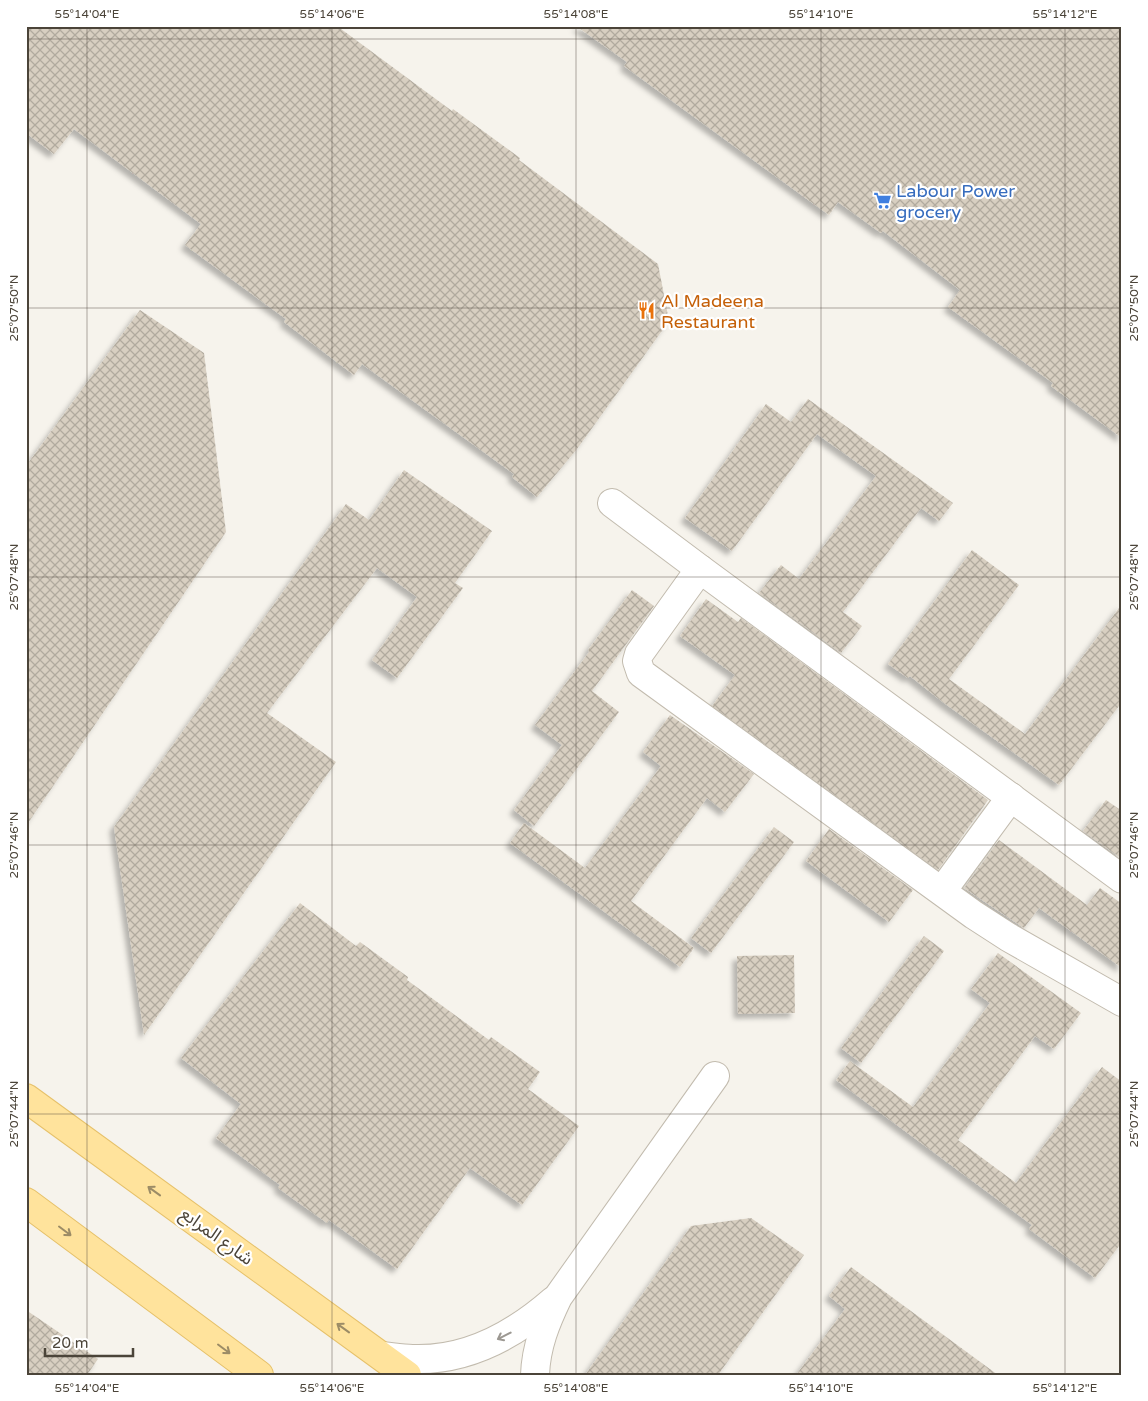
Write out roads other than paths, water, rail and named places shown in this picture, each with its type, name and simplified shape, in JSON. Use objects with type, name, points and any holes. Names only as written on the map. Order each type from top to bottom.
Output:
[{"type":"main road","name":"شارع المرابع","points":[[26,1098],[407,1375]]},
{"type":"main road","points":[[26,1202],[259,1375]]},
{"type":"street","points":[[612,503],[1122,879]]},
{"type":"street","points":[[700,569],[639,654],[637,661],[641,673],[1008,937],[1122,1002]]},
{"type":"street","points":[[942,891],[1011,797]]},
{"type":"street","points":[[535,1375],[536,1360],[544,1327],[558,1297],[715,1076]]},
{"type":"street","points":[[382,1356],[414,1359],[446,1356],[477,1349],[507,1336],[558,1297]]},
{"type":"place","name":"Labour Power grocery","points":[[882,201]]},
{"type":"place","name":"Al Madeena Restaurant","points":[[647,311]]}]
